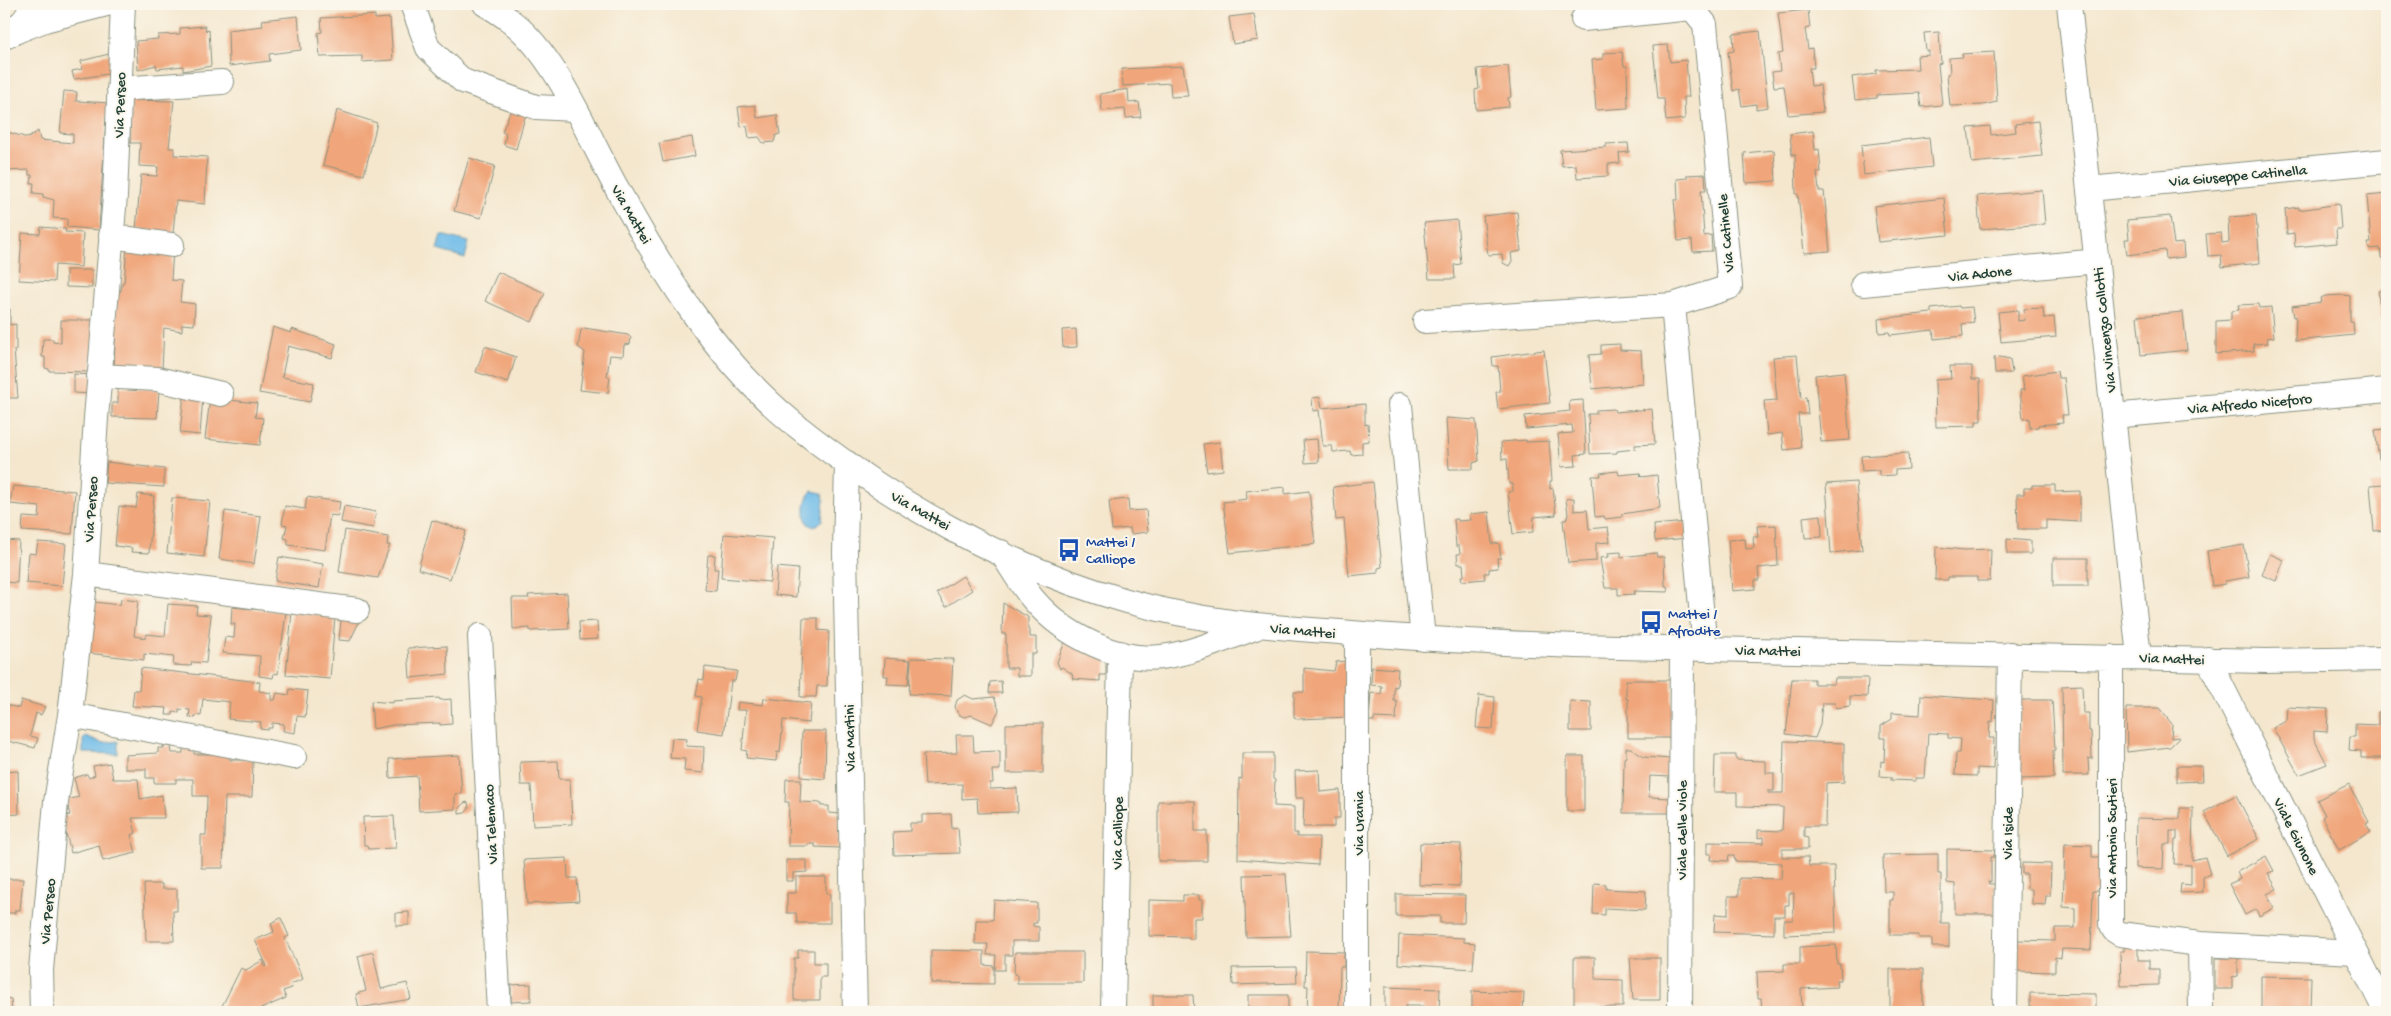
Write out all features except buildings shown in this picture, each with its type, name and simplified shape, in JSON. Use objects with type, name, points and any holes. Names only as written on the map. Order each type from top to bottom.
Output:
[{"type":"street","points":[[9,34],[26,23],[33,4]]},
{"type":"street","points":[[9,34],[45,20],[107,4]]},
{"type":"street","name":"Via Perseo","points":[[42,1012],[41,970],[56,802],[70,715],[86,574],[99,376],[112,236],[123,4]]},
{"type":"street","points":[[412,4],[428,48],[463,81],[536,107],[574,109]]},
{"type":"street","name":"Via Mattei","points":[[485,4],[520,28],[558,79],[647,240],[697,319],[718,347],[764,398],[847,464],[919,510],[1001,552],[1069,582],[1127,601],[1195,617],[1260,626],[1423,639],[1693,649],[2307,661],[2387,660]]},
{"type":"street","name":"Via Vincenzo Collotti","points":[[2070,4],[2139,657]]},
{"type":"street","name":"Via Catinelle","points":[[1583,19],[1692,8],[1705,24],[1730,287],[1673,305]]},
{"type":"street","points":[[120,89],[222,82]]},
{"type":"street","name":"Via Giuseppe Catinella","points":[[2089,189],[2387,161]]},
{"type":"street","points":[[112,236],[172,245]]},
{"type":"street","name":"Via Adone","points":[[1863,284],[2097,261]]},
{"type":"street","points":[[1425,321],[1673,305],[1693,649]]},
{"type":"street","points":[[99,376],[156,379],[221,394]]},
{"type":"street","name":"Via Alfredo Niceforo","points":[[2113,416],[2387,390]]},
{"type":"street","points":[[1400,405],[1423,639]]},
{"type":"street","name":"Via Martini","points":[[847,464],[846,563],[855,1012]]},
{"type":"street","points":[[1001,552],[1034,600],[1054,619],[1094,644],[1120,653],[1141,657],[1166,656],[1195,649],[1260,626]]},
{"type":"street","points":[[86,574],[357,610]]},
{"type":"street","name":"Via Urania","points":[[1357,1012],[1358,634]]},
{"type":"street","name":"Via Telemaco","points":[[480,636],[499,1012]]},
{"type":"street","name":"Viale delle Viole","points":[[1680,1012],[1693,649]]},
{"type":"street","name":"Via Calliope","points":[[1113,1012],[1120,653]]},
{"type":"street","name":"Via Iside","points":[[2005,1012],[2010,654]]},
{"type":"street","name":"Via Antonio Scutieri","points":[[2111,657],[2111,924],[2114,930],[2120,934],[2200,944],[2355,952]]},
{"type":"street","name":"Viale Giunone","points":[[2208,659],[2386,1012]]},
{"type":"street","points":[[70,715],[294,757]]},
{"type":"street","points":[[2200,944],[2201,1012]]},
{"type":"water","points":[[441,235],[469,242],[465,258],[437,250]]},
{"type":"water","points":[[812,491],[822,493],[824,500],[822,521],[814,527],[806,521],[805,512],[807,498]]},
{"type":"water","points":[[86,736],[102,743],[118,741],[118,754],[83,753],[83,740]]},
{"type":"place","name":"Mattei / Calliope","points":[[1069,550]]},
{"type":"place","name":"Mattei / Afrodite","points":[[1651,622]]}]
